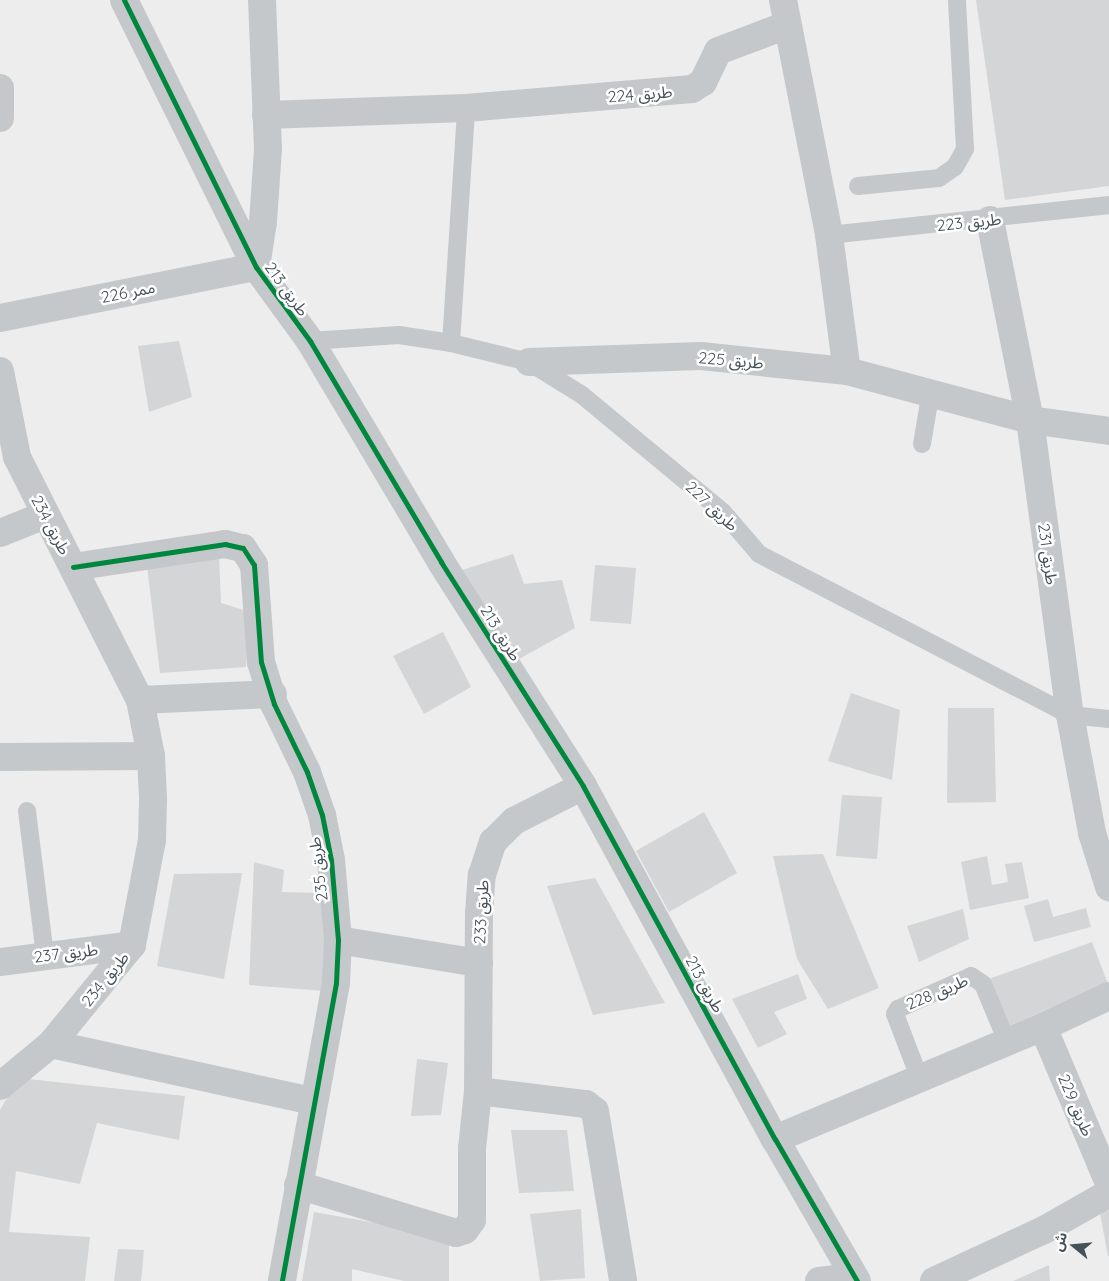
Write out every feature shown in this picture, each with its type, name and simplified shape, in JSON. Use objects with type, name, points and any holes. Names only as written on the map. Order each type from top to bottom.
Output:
[{"type":"street","name":"طريق 213","points":[[124,0],[256,267],[310,341],[441,562],[583,786],[775,1139],[855,1279]]},
{"type":"street","name":"طريق 213","points":[[256,267],[263,222],[268,149],[262,0]]},
{"type":"street","name":"طريق 224","points":[[266,115],[466,108],[692,89],[703,82],[718,51],[785,12]]},
{"type":"street","points":[[785,12],[829,235],[847,371]]},
{"type":"street","points":[[0,88],[0,118]]},
{"type":"street","name":"طريق 231","points":[[990,220],[1030,420],[1070,715],[1092,833],[1109,887]]},
{"type":"street","name":"ممر 226","points":[[0,318],[256,267]]},
{"type":"street","name":"طريق 225","points":[[529,362],[701,356],[847,371],[931,391],[1030,420],[1109,431]]},
{"type":"street","name":"طريق 234","points":[[0,371],[8,457],[45,515],[140,700],[151,756],[152,840],[132,945],[52,1044],[0,1086]]},
{"type":"street","points":[[0,533],[45,515]]},
{"type":"street","name":"طريق 235","points":[[73,567],[216,544],[234,545],[243,548],[254,565],[257,637],[261,662],[272,694],[322,815],[331,860],[338,940],[336,983],[312,1101],[282,1281]]},
{"type":"street","points":[[140,700],[272,694]]},
{"type":"street","points":[[0,757],[151,756]]},
{"type":"street","name":"طريق 233","points":[[298,1185],[456,1233],[465,1230],[472,1220],[472,1149],[478,1091],[482,875],[493,842],[514,821],[583,786]]},
{"type":"street","points":[[338,940],[479,963]]},
{"type":"street","name":"طريق 237","points":[[0,962],[132,945]]},
{"type":"street","points":[[775,1139],[919,1077],[1043,1027],[1109,996]]},
{"type":"street","name":"طريق 229","points":[[1043,1027],[1109,1184]]},
{"type":"street","points":[[52,1044],[312,1101]]},
{"type":"street","points":[[478,1091],[586,1104],[596,1111],[623,1281]]},
{"type":"street","points":[[934,1281],[1044,1230],[1109,1193]]},
{"type":"street","points":[[819,1281],[855,1279]]},
{"type":"lane","points":[[858,186],[939,178],[955,167],[965,149],[957,0]]},
{"type":"lane","points":[[450,343],[466,108]]},
{"type":"lane","name":"طريق 223","points":[[829,235],[990,220],[1109,205]]},
{"type":"lane","name":"طريق 227","points":[[310,341],[399,335],[450,343],[529,362],[582,395],[716,506],[759,554],[1070,715],[1109,719]]},
{"type":"lane","points":[[922,444],[931,391]]},
{"type":"lane","points":[[27,811],[45,955]]},
{"type":"lane","name":"طريق 228","points":[[919,1077],[895,1014],[898,1009],[971,976],[983,984],[1007,1042]]},
{"type":"building","points":[[976,0],[1109,0],[1109,186],[1005,200]]},
{"type":"building","points":[[179,341],[192,397],[149,412],[138,346]]},
{"type":"building","points":[[219,553],[221,603],[250,612],[246,667],[160,673],[147,566]]},
{"type":"building","points":[[513,554],[524,584],[562,580],[575,628],[519,659],[459,571]]},
{"type":"building","points":[[595,565],[636,568],[631,624],[590,621]]},
{"type":"building","points":[[443,632],[471,687],[424,714],[393,656]]},
{"type":"building","points":[[851,693],[900,710],[892,780],[828,761]]},
{"type":"building","points":[[948,708],[994,708],[996,802],[947,803]]},
{"type":"building","points":[[842,795],[882,797],[877,859],[836,856]]},
{"type":"building","points":[[704,812],[737,873],[669,912],[636,851]]},
{"type":"building","points":[[823,854],[879,988],[828,1009],[797,959],[773,856]]},
{"type":"building","points":[[987,856],[992,885],[1008,882],[1005,864],[1022,862],[1029,898],[970,910],[961,862]]},
{"type":"building","points":[[254,862],[284,870],[282,892],[323,893],[325,991],[249,985]]},
{"type":"building","points":[[242,873],[224,979],[157,966],[174,874]]},
{"type":"building","points":[[595,878],[665,1003],[593,1015],[547,886]]},
{"type":"building","points":[[1048,899],[1053,917],[1086,908],[1091,927],[1034,942],[1024,906]]},
{"type":"building","points":[[963,909],[969,939],[919,962],[907,926]]},
{"type":"building","points":[[1092,942],[1108,984],[1004,1028],[989,979]]},
{"type":"building","points":[[798,974],[807,999],[774,1012],[787,1034],[758,1048],[732,999]]},
{"type":"building","points":[[417,1059],[448,1063],[441,1115],[411,1116]]},
{"type":"building","points":[[19,1078],[185,1096],[179,1140],[97,1123],[80,1184],[16,1171],[9,1232],[90,1237],[85,1281],[0,1281],[0,1110]]},
{"type":"building","points":[[511,1130],[567,1130],[574,1191],[519,1193]]},
{"type":"building","points":[[1109,1206],[1109,1256],[1108,1256],[1099,1208]]},
{"type":"building","points":[[581,1209],[585,1278],[540,1281],[530,1214]]},
{"type":"building","points":[[314,1212],[449,1236],[449,1281],[404,1281],[352,1269],[352,1281],[302,1281]]},
{"type":"building","points":[[118,1249],[144,1250],[141,1281],[114,1281]]},
{"type":"building","points":[[1049,1265],[1050,1281],[1013,1281]]},
{"type":"cycle path","points":[[124,0],[256,267],[310,341],[441,562],[583,786],[775,1139],[857,1281]]},
{"type":"cycle path","points":[[73,567],[225,544],[243,548],[254,565],[261,662],[274,704],[307,772],[322,815],[331,860],[338,940],[336,983],[282,1281]]}]
